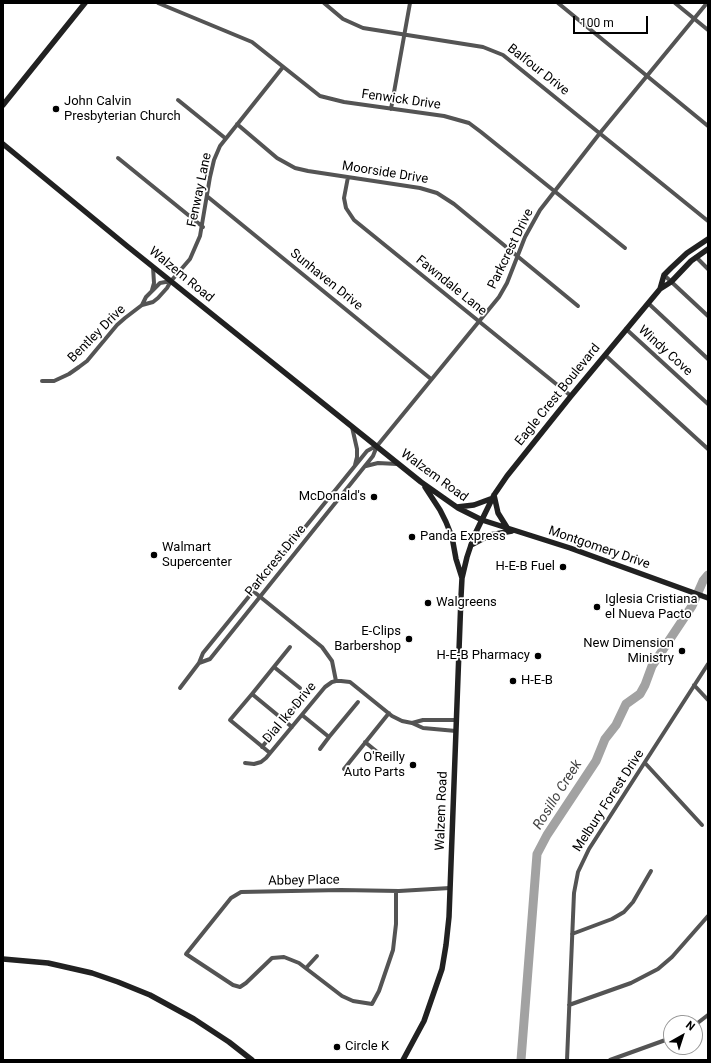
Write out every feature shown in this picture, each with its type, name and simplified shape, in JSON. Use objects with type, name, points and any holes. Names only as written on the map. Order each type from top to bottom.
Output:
[{"type":"main road","points":[[3,105],[85,3]]},
{"type":"main road","name":"Walzem Road","points":[[3,144],[398,464],[455,507],[482,520],[471,545],[462,578],[450,888],[446,945],[442,969],[424,1021],[403,1060]]},
{"type":"main road","name":"Eagle Crest Boulevard","points":[[482,520],[494,496],[507,476],[660,288],[664,275],[687,253],[708,239]]},
{"type":"main road","name":"Eagle Crest Boulevard","points":[[660,288],[671,282],[684,267],[708,249]]},
{"type":"main road","points":[[421,482],[440,510],[446,522],[452,538],[456,559],[462,578]]},
{"type":"main road","points":[[455,507],[474,505],[494,496],[498,513],[508,529]]},
{"type":"main road","name":"Montgomery Drive","points":[[482,520],[570,548],[708,598]]},
{"type":"main road","points":[[471,545],[490,535],[515,531]]},
{"type":"main road","points":[[3,959],[48,963],[86,972],[118,982],[150,995],[194,1019],[229,1042],[252,1060]]},
{"type":"street","name":"Fenwick Drive","points":[[158,3],[252,42],[320,96],[344,102],[444,116],[469,123],[625,248]]},
{"type":"street","name":"Balfour Drive","points":[[324,3],[343,18],[356,25],[373,30],[483,47],[503,55],[708,221]]},
{"type":"street","points":[[391,109],[410,3]]},
{"type":"street","points":[[558,3],[708,126]]},
{"type":"street","points":[[675,3],[708,30]]},
{"type":"street","name":"Parkcrest Drive","points":[[199,663],[210,658],[373,456],[377,446],[502,292],[525,237],[536,216],[600,133],[707,3]]},
{"type":"street","name":"Fenway Lane","points":[[171,280],[190,259],[199,242],[203,227],[210,177],[214,160],[220,146],[283,67]]},
{"type":"street","points":[[178,100],[225,138]]},
{"type":"street","name":"Moorside Drive","points":[[237,124],[278,158],[289,165],[302,170],[420,188],[437,193],[454,204],[578,306]]},
{"type":"street","points":[[118,158],[203,227]]},
{"type":"street","name":"Fawndale Lane","points":[[348,177],[344,198],[346,208],[354,220],[571,396]]},
{"type":"street","name":"Sunhaven Drive","points":[[208,197],[431,379]]},
{"type":"street","points":[[696,257],[708,269]]},
{"type":"street","name":"Bentley Drive","points":[[150,292],[154,283],[153,266]]},
{"type":"street","points":[[664,275],[708,316]]},
{"type":"street","name":"Bentley Drive","points":[[142,305],[150,292],[160,283],[171,280]]},
{"type":"street","name":"Bentley Drive","points":[[42,382],[54,381],[70,374],[80,367],[92,356],[117,325],[142,305],[153,302],[167,288],[171,280]]},
{"type":"street","points":[[648,303],[708,359]]},
{"type":"street","name":"Windy Cove","points":[[626,329],[708,404]]},
{"type":"street","points":[[605,355],[708,449]]},
{"type":"street","points":[[352,426],[357,449],[357,457],[354,467]]},
{"type":"street","name":"Parkcrest Drive","points":[[180,688],[199,663],[203,653],[253,591],[367,451],[377,446]]},
{"type":"street","points":[[364,467],[378,463],[398,464]]},
{"type":"street","points":[[253,591],[322,647],[332,661],[336,681]]},
{"type":"street","points":[[270,753],[230,720],[290,647]]},
{"type":"street","points":[[203,653],[210,658]]},
{"type":"street","name":"Melbury Forest Drive","points":[[567,1060],[574,893],[579,867],[589,849],[708,664]]},
{"type":"street","points":[[274,667],[300,688]]},
{"type":"street","name":"Dial Ike Drive","points":[[245,763],[254,764],[261,762],[325,687],[336,681],[350,682],[389,713],[402,720],[423,728],[456,731]]},
{"type":"street","points":[[694,686],[708,700]]},
{"type":"street","points":[[252,694],[292,727]]},
{"type":"street","points":[[284,720],[300,701]]},
{"type":"street","points":[[320,749],[358,702]]},
{"type":"street","points":[[344,769],[389,713]]},
{"type":"street","points":[[302,715],[330,737]]},
{"type":"street","points":[[412,723],[423,720],[456,720]]},
{"type":"street","points":[[262,747],[279,726]]},
{"type":"street","points":[[365,742],[387,760]]},
{"type":"street","points":[[645,763],[702,825]]},
{"type":"street","points":[[572,934],[612,919],[624,912],[652,871]]},
{"type":"street","name":"Abbey Place","points":[[240,987],[232,985],[186,954],[231,898],[240,892],[341,890],[396,891],[450,888]]},
{"type":"street","points":[[241,993],[240,987],[272,958],[284,957],[299,963],[342,996],[372,1004],[379,991],[393,950],[396,924],[396,891]]},
{"type":"street","points":[[569,1005],[631,983],[658,969],[672,957],[708,916]]},
{"type":"street","points":[[306,968],[317,956]]},
{"type":"street","points":[[610,1060],[663,1041]]},
{"type":"waterway","name":"Rosillo Creek","points":[[521,1060],[537,854],[547,835],[596,761],[605,739],[616,725],[626,704],[640,694],[652,666],[692,606],[703,581],[708,575]]},
{"type":"place","name":"John Calvin Presbyterian Church","points":[[56,109]]},
{"type":"place","name":"McDonald's","points":[[374,497]]},
{"type":"place","name":"Panda Express","points":[[412,537]]},
{"type":"place","name":"Walmart Supercenter","points":[[154,555]]},
{"type":"place","name":"H-E-B Fuel","points":[[563,567]]},
{"type":"place","name":"Walgreens","points":[[428,603]]},
{"type":"place","name":"Iglesia Cristiana el Nueva Pacto","points":[[597,607]]},
{"type":"place","name":"E-Clips Barbershop","points":[[409,639]]},
{"type":"place","name":"New Dimension Ministry","points":[[682,651]]},
{"type":"place","name":"H-E-B Pharmacy","points":[[538,656]]},
{"type":"place","name":"H-E-B","points":[[513,681]]},
{"type":"place","name":"O'Reilly Auto Parts","points":[[413,765]]},
{"type":"place","name":"Circle K","points":[[337,1047]]}]
